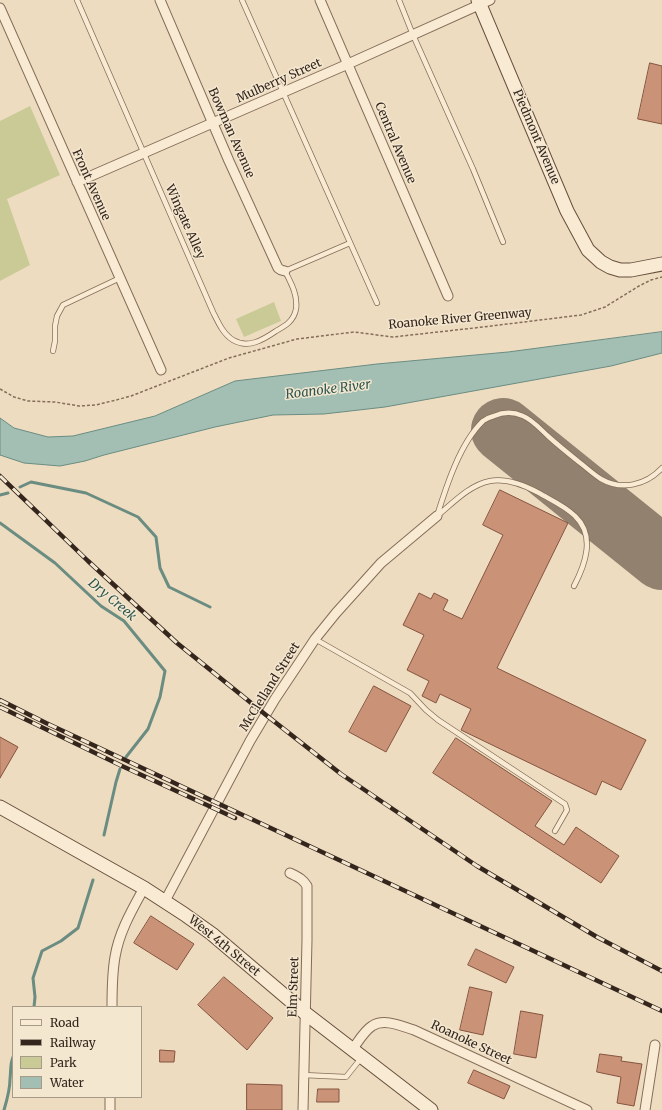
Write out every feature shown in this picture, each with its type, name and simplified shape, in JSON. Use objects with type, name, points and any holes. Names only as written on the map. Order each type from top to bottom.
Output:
[{"type":"main road","name":"Piedmont Avenue","points":[[482,1],[567,211],[588,250],[594,257],[606,265],[620,270],[631,270],[662,264]]},
{"type":"main road","name":"West 4th Street","points":[[1,811],[144,888],[184,914],[212,934],[305,1013],[431,1110]]},
{"type":"street","name":"Bowman Avenue","points":[[160,0],[212,123],[278,268],[285,271]]},
{"type":"street","name":"Central Avenue","points":[[320,0],[448,296]]},
{"type":"street","name":"Mulberry Street","points":[[77,182],[413,35],[482,1]]},
{"type":"street","name":"Front Avenue","points":[[0,8],[161,370]]},
{"type":"street","name":"McClelland Street","points":[[165,901],[250,741],[275,699],[315,639],[336,613],[382,563],[437,516]]},
{"type":"street","name":"Elm Street","points":[[290,873],[301,878],[307,886],[303,1110]]},
{"type":"street","points":[[112,1006],[113,972],[120,937],[144,888]]},
{"type":"street","name":"Roanoke Street","points":[[357,1054],[368,1030],[372,1026],[385,1022],[400,1025],[414,1030],[587,1110]]},
{"type":"street","points":[[645,1110],[655,1045]]},
{"type":"street","points":[[110,1098],[110,1110]]},
{"type":"lane","name":"Wingate Alley","points":[[77,0],[213,312],[228,336],[241,343],[249,344],[257,342],[287,325],[296,311],[296,302],[294,289],[285,271]]},
{"type":"lane","points":[[242,0],[377,303]]},
{"type":"lane","points":[[399,0],[413,35],[473,169],[503,242]]},
{"type":"lane","points":[[285,271],[350,243]]},
{"type":"lane","points":[[53,351],[57,316],[64,305],[120,278]]},
{"type":"lane","points":[[437,516],[457,462],[467,442],[484,420],[499,414],[514,413],[524,416],[532,421],[561,448],[595,475],[611,483],[620,485],[640,483],[650,478],[662,468]]},
{"type":"lane","points":[[437,516],[469,490],[489,481],[500,480],[530,488],[554,501],[576,516],[585,531],[587,549],[584,564],[574,586]]},
{"type":"lane","points":[[315,639],[410,693],[438,720],[565,804],[567,810],[555,831]]},
{"type":"lane","points":[[304,1075],[346,1077],[357,1054]]},
{"type":"path","name":"Roanoke River Greenway","points":[[0,389],[14,397],[28,401],[55,402],[79,406],[96,405],[130,396],[229,358],[297,339],[354,332],[393,337],[581,315],[605,307],[645,283],[662,277]]},
{"type":"green space","points":[[30,106],[60,175],[7,199],[30,265],[0,281],[0,121]]},
{"type":"green space","points":[[274,302],[281,321],[244,337],[236,319]]},
{"type":"water","name":"Roanoke River","points":[[662,332],[662,353],[611,366],[385,407],[324,414],[273,415],[215,427],[85,461],[60,466],[24,463],[0,455],[0,418],[14,428],[48,437],[73,436],[155,416],[235,381],[377,364],[508,352]]},
{"type":"building","points":[[650,63],[662,66],[662,124],[638,119]]},
{"type":"building","points":[[500,490],[568,523],[497,668],[646,740],[621,790],[602,781],[596,795],[461,730],[471,709],[440,694],[436,703],[422,696],[429,681],[407,670],[424,635],[403,625],[419,593],[431,599],[434,593],[448,600],[443,610],[462,619],[503,535],[483,525]]},
{"type":"building","points":[[374,686],[411,706],[386,752],[349,732]]},
{"type":"building","points":[[0,737],[18,747],[0,778]]},
{"type":"building","points":[[456,738],[552,801],[535,826],[564,845],[576,827],[619,856],[601,883],[433,773]]},
{"type":"building","points":[[151,916],[194,944],[177,970],[134,943]]},
{"type":"building","points":[[476,949],[514,967],[506,983],[468,965]]},
{"type":"building","points":[[224,977],[273,1018],[247,1050],[198,1005]]},
{"type":"building","points":[[470,987],[492,992],[483,1035],[460,1030]]},
{"type":"building","points":[[521,1011],[543,1015],[536,1058],[514,1054]]},
{"type":"building","points":[[160,1050],[175,1051],[174,1062],[160,1062]]},
{"type":"building","points":[[600,1054],[622,1057],[621,1061],[642,1064],[634,1106],[617,1103],[621,1077],[597,1072]]},
{"type":"building","points":[[474,1070],[510,1086],[504,1099],[468,1083]]},
{"type":"building","points":[[247,1084],[282,1085],[282,1110],[247,1110]]},
{"type":"building","points":[[318,1089],[339,1089],[339,1102],[317,1102]]},
{"type":"waterway","points":[[20,487],[31,482],[86,493],[138,517],[156,537],[160,568],[169,587],[210,607]]},
{"type":"waterway","points":[[0,495],[8,493]]},
{"type":"waterway","name":"Dry Creek","points":[[0,523],[55,563],[101,606],[124,621],[165,671],[160,697],[148,729],[126,757]]},
{"type":"waterway","name":"Dry Creek","points":[[104,835],[120,769]]},
{"type":"waterway","name":"Dry Creek","points":[[34,1006],[35,997],[33,978],[42,951],[61,941],[78,928],[93,880]]},
{"type":"waterway","name":"Dry Creek","points":[[4,1110],[9,1091],[12,1061]]},
{"type":"runway","points":[[503,430],[662,558]]},
{"type":"railway","points":[[0,476],[88,561],[177,643],[341,774],[477,866],[597,937],[662,971]]},
{"type":"railway","points":[[0,700],[46,723],[662,1011]]},
{"type":"railway","points":[[0,707],[122,766],[235,818]]}]
